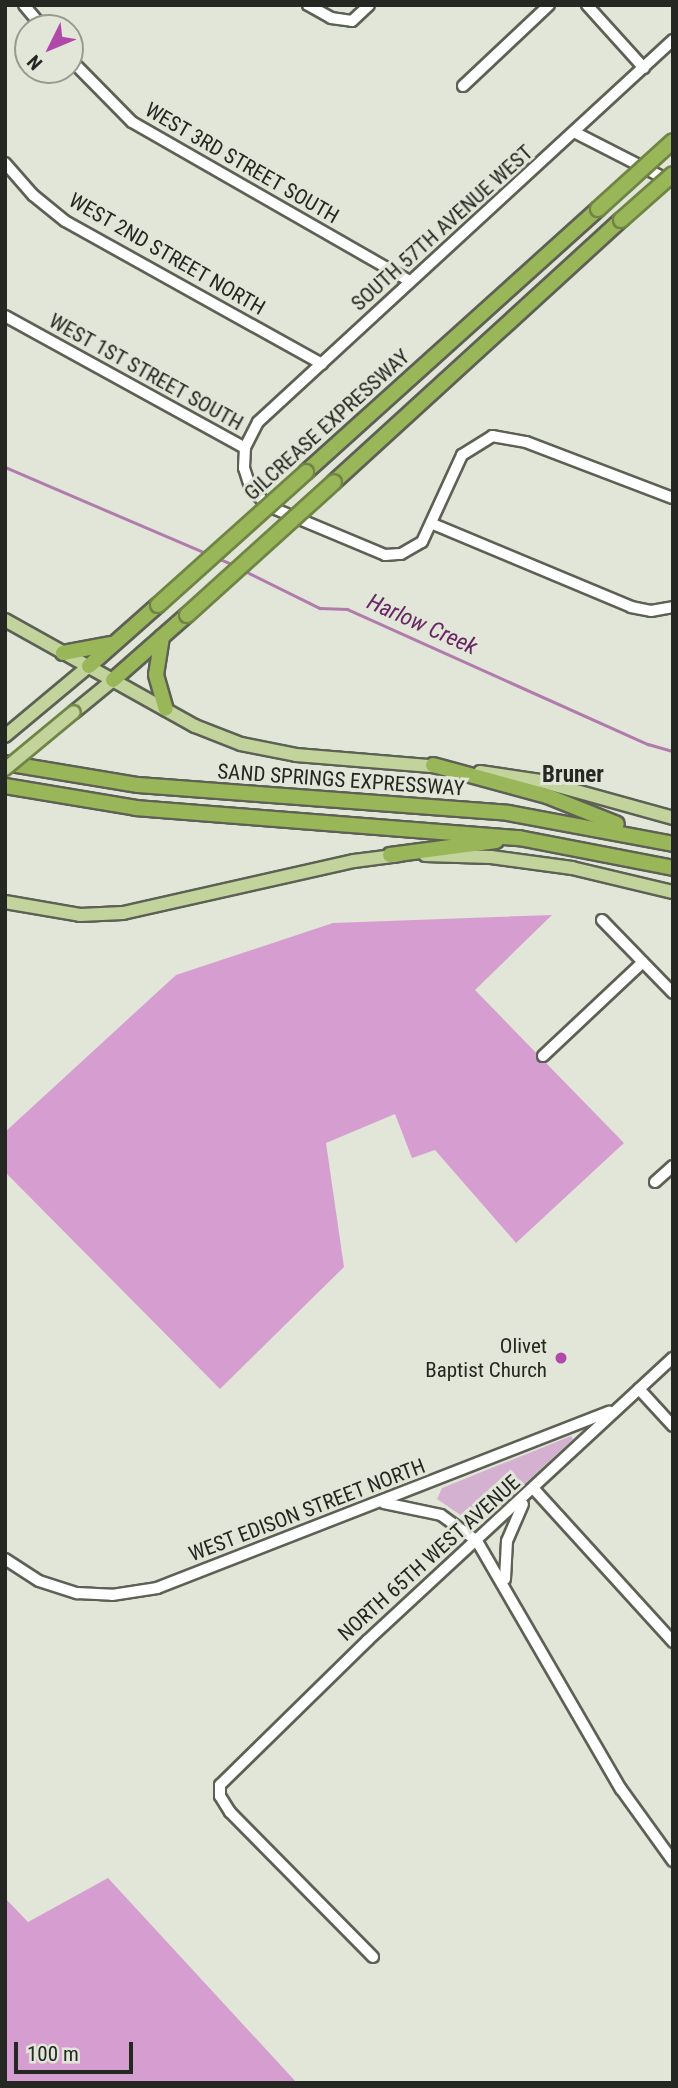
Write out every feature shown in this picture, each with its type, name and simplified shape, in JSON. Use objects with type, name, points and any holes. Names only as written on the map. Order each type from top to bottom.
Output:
[{"type":"highway","name":"GILCREASE EXPRESSWAY","points":[[89,666],[673,141]]},
{"type":"highway","points":[[113,680],[673,174]]},
{"type":"highway","points":[[162,637],[156,675],[166,709]]},
{"type":"highway","points":[[63,653],[116,643]]},
{"type":"highway","name":"SAND SPRINGS EXPRESSWAY","points":[[5,763],[138,785],[508,813],[673,844]]},
{"type":"highway","points":[[433,765],[547,796],[657,840]]},
{"type":"highway","name":"SAND SPRINGS EXPRESSWAY","points":[[5,786],[136,808],[519,838],[673,868]]},
{"type":"highway","points":[[390,855],[519,838]]},
{"type":"main road","points":[[5,620],[216,735],[263,750],[433,765],[540,781],[673,818]]},
{"type":"main road","name":"GILCREASE EXPRESSWAY","points":[[5,736],[89,666]]},
{"type":"main road","points":[[5,769],[113,680]]},
{"type":"main road","points":[[5,902],[80,915],[122,913],[390,855],[517,860],[572,868],[673,892]]},
{"type":"street","points":[[307,5],[331,18],[352,21],[369,5]]},
{"type":"street","points":[[463,86],[549,5]]},
{"type":"street","points":[[587,5],[644,68]]},
{"type":"street","name":"SOUTH 57TH AVENUE WEST","points":[[245,448],[258,422],[410,281],[576,133],[673,40]]},
{"type":"street","name":"WEST 3RD STREET SOUTH","points":[[84,73],[132,122],[410,281]]},
{"type":"street","points":[[576,133],[673,183]]},
{"type":"street","name":"WEST 2ND STREET NORTH","points":[[5,163],[33,195],[65,221],[322,364]]},
{"type":"street","name":"WEST 1ST STREET SOUTH","points":[[5,316],[245,448],[246,478],[260,501],[376,552],[408,551],[433,524]]},
{"type":"street","points":[[673,498],[511,437],[492,436],[475,442],[462,455],[433,524],[651,611],[673,607]]},
{"type":"street","points":[[602,920],[673,993]]},
{"type":"street","points":[[543,1056],[643,962]]},
{"type":"street","points":[[655,1182],[673,1166]]},
{"type":"street","name":"NORTH 65TH WEST AVENUE","points":[[373,1957],[230,1812],[219,1793],[228,1775],[673,1358]]},
{"type":"street","points":[[639,1389],[673,1426]]},
{"type":"street","name":"WEST EDISON STREET NORTH","points":[[5,1559],[33,1578],[66,1590],[126,1594],[177,1581],[381,1503],[619,1407]]},
{"type":"street","points":[[506,1585],[507,1541],[516,1516],[534,1489],[673,1642]]},
{"type":"street","points":[[381,1503],[433,1512],[456,1522],[477,1541],[506,1585],[621,1789],[673,1861]]},
{"type":"shaded area","points":[[552,915],[475,990],[624,1143],[516,1243],[435,1150],[412,1158],[395,1114],[326,1143],[344,1267],[220,1389],[5,1172],[5,1132],[176,975],[333,923]]},
{"type":"shaded area","points":[[571,1436],[573,1439],[478,1527],[437,1499],[442,1488]]},
{"type":"shaded area","points":[[108,1878],[297,2083],[5,2083],[5,1898],[28,1922]]},
{"type":"waterway","name":"Harlow Creek","points":[[5,467],[208,554]]},
{"type":"waterway","name":"Harlow Creek","points":[[217,558],[234,565]]},
{"type":"waterway","name":"Harlow Creek","points":[[243,570],[320,608],[347,609],[648,744],[673,751]]},
{"type":"place","name":"Olivet Baptist Church","points":[[561,1358]]},
{"type":"district","name":"Bruner","points":[[573,775]]}]
